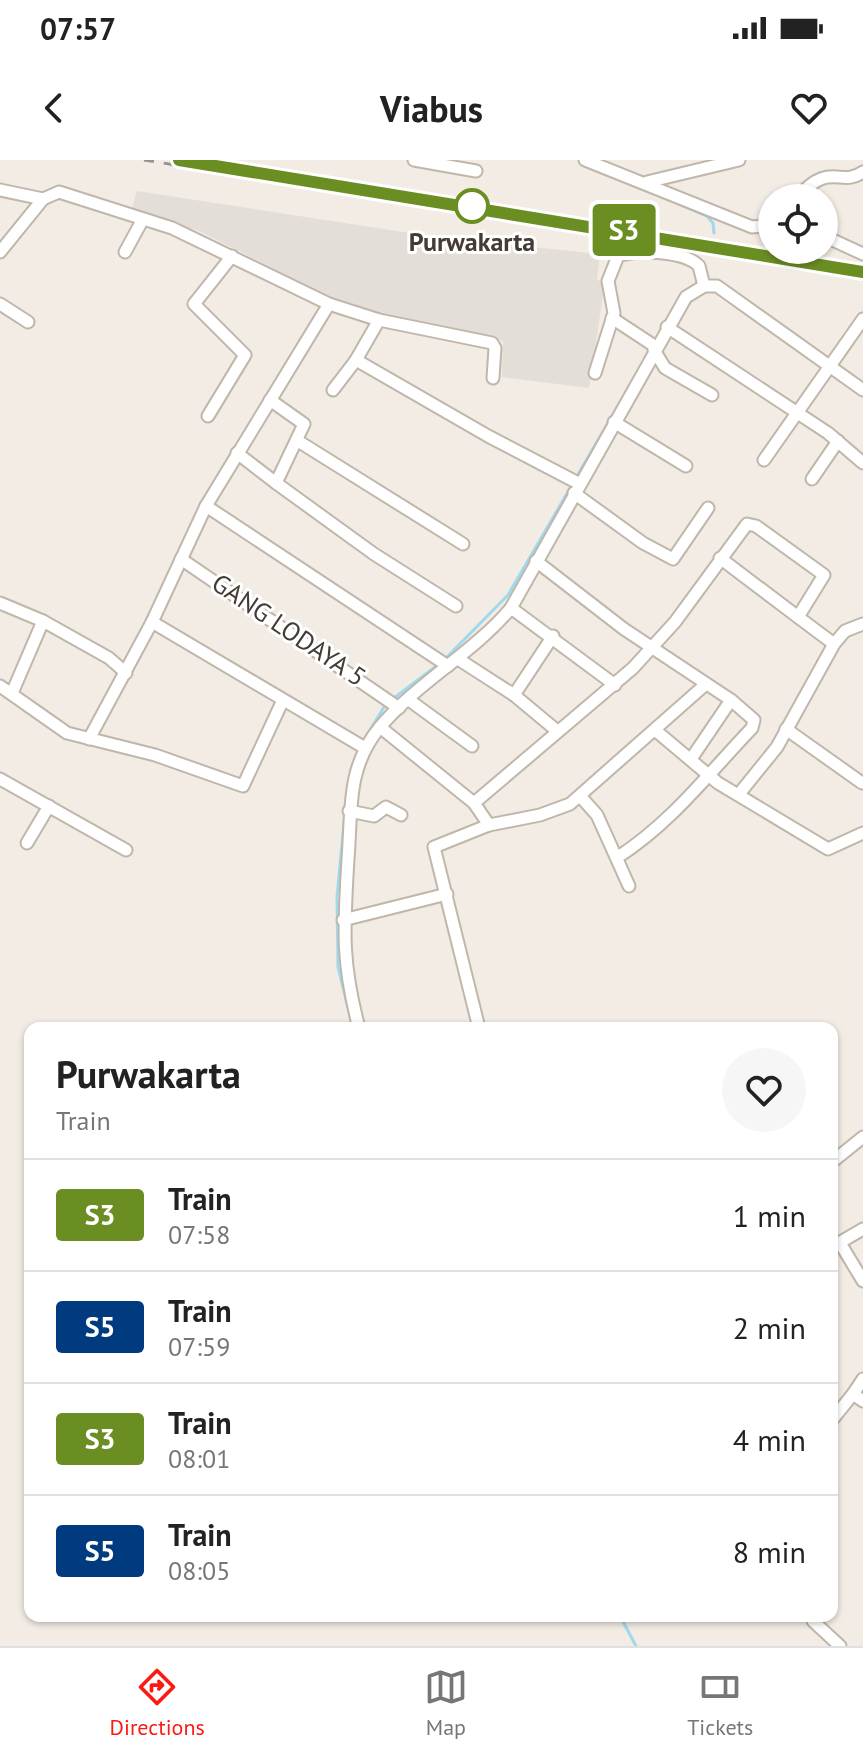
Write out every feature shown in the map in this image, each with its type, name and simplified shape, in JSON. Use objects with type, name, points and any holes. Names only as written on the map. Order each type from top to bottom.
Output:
[{"type":"street","points":[[414,160],[476,171]]},
{"type":"street","points":[[585,160],[752,227],[758,226]]},
{"type":"street","points":[[646,183],[739,160]]},
{"type":"street","points":[[809,184],[825,176],[851,179],[863,172]]},
{"type":"street","points":[[0,190],[43,199]]},
{"type":"street","points":[[0,252],[43,199],[59,192],[143,219],[232,256],[329,304],[379,320],[492,343],[495,348],[493,378]]},
{"type":"street","points":[[125,252],[143,219]]},
{"type":"street","points":[[838,242],[863,254]]},
{"type":"street","points":[[595,373],[612,318],[614,303],[608,281],[618,256],[646,253],[695,262],[704,286]]},
{"type":"street","points":[[208,416],[245,355],[194,304],[232,256]]},
{"type":"street","points":[[358,1022],[344,966],[343,920],[349,811],[353,776],[362,747],[397,703],[511,608],[654,347],[686,297],[704,286],[717,286],[863,390]]},
{"type":"street","points":[[0,304],[28,322]]},
{"type":"street","points":[[89,739],[152,622],[206,506],[329,304]]},
{"type":"street","points":[[612,318],[654,347],[665,368],[712,395]]},
{"type":"street","points":[[764,460],[863,319]]},
{"type":"street","points":[[333,390],[356,360],[379,320]]},
{"type":"street","points":[[667,327],[797,412],[863,463]]},
{"type":"street","points":[[356,360],[564,475],[643,543],[673,559],[708,508]]},
{"type":"street","points":[[270,400],[304,424],[276,483]]},
{"type":"street","points":[[614,422],[686,466]]},
{"type":"street","points":[[298,441],[463,544]]},
{"type":"street","points":[[812,479],[838,441]]},
{"type":"street","points":[[237,453],[352,538],[456,606]]},
{"type":"street","points":[[206,506],[447,662],[514,695],[556,730]]},
{"type":"street","points":[[474,803],[556,730],[615,685],[652,648],[734,538],[750,524],[824,575],[798,617]]},
{"type":"street","points":[[720,558],[834,644]]},
{"type":"street","name":"GANG LODAYA 5","points":[[181,559],[397,703],[472,746]]},
{"type":"street","points":[[536,561],[652,648],[750,714],[754,726],[651,834],[618,857]]},
{"type":"street","points":[[0,603],[43,621],[109,658],[126,673]]},
{"type":"street","points":[[511,608],[553,636],[615,685]]},
{"type":"street","points":[[12,693],[43,621]]},
{"type":"street","points":[[152,622],[362,747]]},
{"type":"street","points":[[739,794],[777,747],[834,644],[845,631],[863,624]]},
{"type":"street","points":[[514,695],[553,636]]},
{"type":"street","points":[[478,1022],[434,847],[489,825],[540,815],[581,797],[706,684]]},
{"type":"street","points":[[0,686],[56,727],[89,739],[155,755],[243,786],[283,700]]},
{"type":"street","points":[[691,759],[731,700]]},
{"type":"street","points":[[380,727],[474,803],[489,825]]},
{"type":"street","points":[[786,729],[862,783]]},
{"type":"street","points":[[655,730],[710,775],[828,849],[863,833]]},
{"type":"street","points":[[0,779],[126,850]]},
{"type":"street","points":[[581,797],[592,805],[629,886]]},
{"type":"street","points":[[27,843],[49,806]]},
{"type":"street","points":[[349,811],[374,816],[386,807],[401,815]]},
{"type":"street","points":[[343,920],[447,894]]},
{"type":"street","points":[[838,1157],[863,1137]]},
{"type":"street","points":[[838,1244],[863,1229]]},
{"type":"street","points":[[838,1248],[863,1281]]},
{"type":"street","points":[[838,1415],[858,1397],[863,1379]]},
{"type":"street","points":[[814,1622],[840,1646]]},
{"type":"shaded area","points":[[137,191],[436,237],[600,254],[597,280],[605,282],[589,388],[502,377],[503,341],[388,315],[326,295],[201,232],[132,208]]},
{"type":"waterway","points":[[656,194],[707,216],[713,223],[714,233]]},
{"type":"waterway","points":[[445,659],[508,595],[626,392]]},
{"type":"waterway","points":[[362,743],[386,704],[439,664]]},
{"type":"waterway","points":[[347,792],[337,897],[338,967],[352,1022]]},
{"type":"waterway","points":[[623,1622],[636,1646]]},
{"type":"railway","points":[[144,160],[721,251],[863,277]]},
{"type":"train","name":"S3","points":[[179,160],[607,227],[863,272]]},
{"type":"place","name":"Purwakarta","points":[[472,206]]}]
